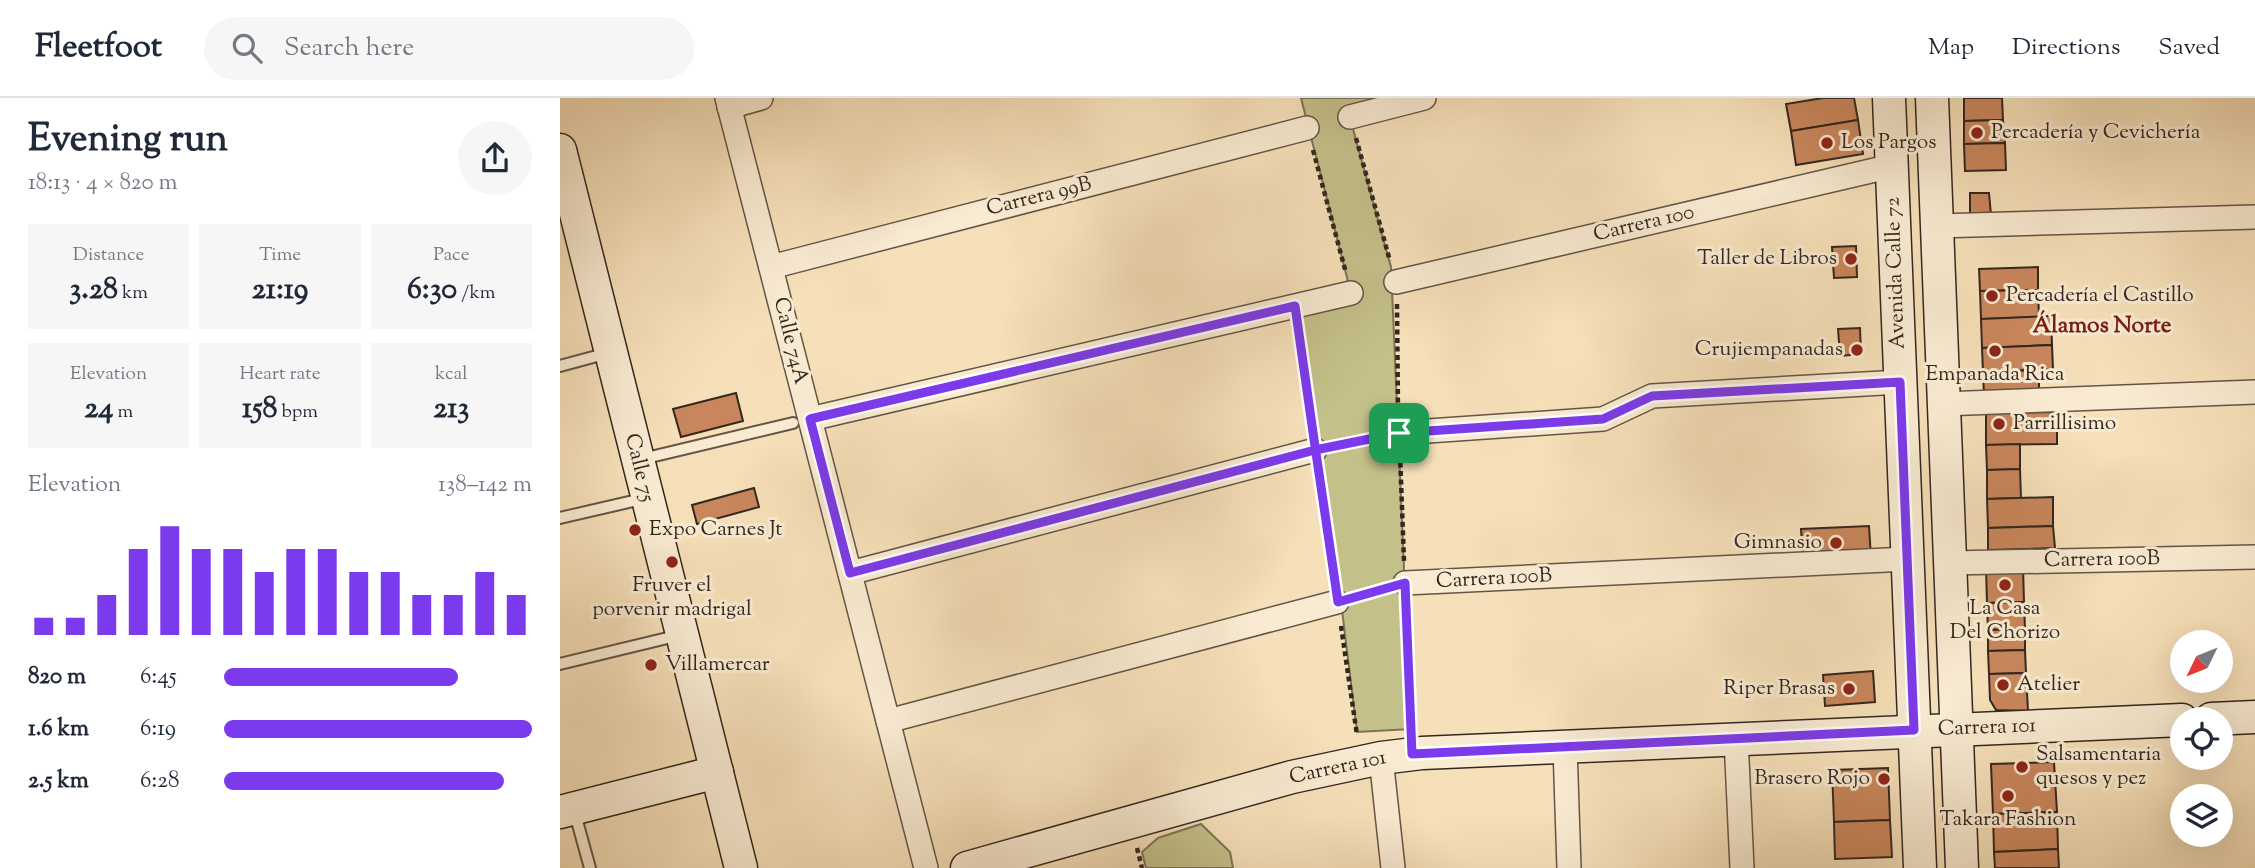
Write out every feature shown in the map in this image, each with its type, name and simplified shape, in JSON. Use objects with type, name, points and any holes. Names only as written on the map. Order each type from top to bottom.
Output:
[{"type":"street","points":[[728,102],[761,98]]},
{"type":"street","points":[[1350,117],[1424,98]]},
{"type":"street","name":"Avenida Calle 72","points":[[1889,98],[1920,868]]},
{"type":"street","name":"Avenida Calle 72","points":[[1932,98],[1962,868]]},
{"type":"street","name":"Calle 74A","points":[[728,102],[771,267],[801,421],[850,573],[926,868]]},
{"type":"street","name":"Carrera 99B","points":[[771,267],[1307,128]]},
{"type":"street","name":"Calle 75","points":[[560,150],[573,222],[610,352],[741,868]]},
{"type":"street","name":"Carrera 100","points":[[1396,282],[1892,166]]},
{"type":"street","points":[[1937,226],[2255,217]]},
{"type":"street","points":[[801,421],[1351,293]]},
{"type":"street","points":[[1399,433],[1603,419],[1652,396],[1900,382]]},
{"type":"street","points":[[1943,404],[2255,391]]},
{"type":"street","points":[[850,573],[1315,450]]},
{"type":"street","name":"Carrera 100B","points":[[1950,563],[2255,557]]},
{"type":"street","name":"Carrera 100B","points":[[1405,583],[1907,559]]},
{"type":"street","points":[[888,721],[1338,602]]},
{"type":"street","points":[[2233,718],[2255,717]]},
{"type":"street","name":"Carrera 101","points":[[967,868],[1292,777],[1384,758],[1736,738],[2170,721]]},
{"type":"street","points":[[1736,738],[1742,868]]},
{"type":"street","points":[[1565,747],[1569,868]]},
{"type":"street","points":[[1384,758],[1393,868]]},
{"type":"street","points":[[567,811],[717,772]]},
{"type":"lane","points":[[560,366],[610,352]]},
{"type":"lane","points":[[637,460],[801,421]]},
{"type":"lane","points":[[560,518],[647,497]]},
{"type":"lane","points":[[560,664],[681,635]]},
{"type":"lane","points":[[567,811],[590,868]]},
{"type":"path","points":[[1350,117],[1396,282],[1405,583],[1384,758]]},
{"type":"path","points":[[1307,128],[1351,293]]},
{"type":"path","points":[[1295,306],[1338,602],[1384,758]]},
{"type":"path","points":[[1315,450],[1399,433]]},
{"type":"path","name":"Carrera 100B","points":[[1338,602],[1405,583]]},
{"type":"shaded area","points":[[1301,98],[1406,98],[1350,118],[1391,267],[1411,729],[1357,732],[1341,602],[1295,306],[1351,293]]},
{"type":"shaded area","points":[[1201,824],[1230,852],[1233,868],[1146,868],[1142,852],[1158,838]]},
{"type":"building","points":[[1823,98],[1854,98],[1858,120],[1791,131],[1786,104]]},
{"type":"building","points":[[1964,98],[2002,98],[2003,120],[1964,121]]},
{"type":"building","name":"Los Pargos","points":[[1858,120],[1863,154],[1796,165],[1791,131]]},
{"type":"building","points":[[2003,120],[2005,143],[1964,144],[1964,121]]},
{"type":"building","points":[[2005,143],[2006,170],[1965,171],[1964,144]]},
{"type":"building","points":[[1970,193],[1989,193],[1991,215],[1970,217]]},
{"type":"building","points":[[1856,246],[1857,277],[1834,278],[1832,247]]},
{"type":"building","points":[[2038,267],[2038,290],[1980,291],[1979,269]]},
{"type":"building","points":[[2038,290],[2039,317],[1981,319],[1980,291]]},
{"type":"building","points":[[2051,316],[2052,345],[1982,348],[1981,319]]},
{"type":"building","points":[[1860,328],[1861,354],[1840,356],[1838,329]]},
{"type":"building","points":[[2052,345],[2053,369],[1983,372],[1982,348]]},
{"type":"building","points":[[2039,370],[2039,394],[1984,396],[1983,372]]},
{"type":"building","points":[[736,393],[743,421],[681,437],[673,409]]},
{"type":"building","points":[[2057,412],[2057,444],[1986,445],[1986,413]]},
{"type":"building","points":[[2020,444],[2020,469],[1987,470],[1986,445]]},
{"type":"building","points":[[2020,469],[2021,498],[1987,499],[1987,470]]},
{"type":"building","points":[[754,488],[759,507],[697,524],[692,505]]},
{"type":"building","points":[[2053,497],[2053,526],[1988,528],[1987,499]]},
{"type":"building","name":"Gimnasio","points":[[1869,526],[1871,557],[1803,560],[1801,529]]},
{"type":"building","points":[[2053,526],[2055,548],[1988,550],[1988,528]]},
{"type":"building","name":"La Casa Del Chorizo","points":[[2023,567],[2024,602],[1987,603],[1986,568]]},
{"type":"building","points":[[2024,602],[2025,629],[1988,630],[1987,603]]},
{"type":"building","points":[[2025,629],[2025,650],[1988,651],[1988,630]]},
{"type":"building","points":[[2025,650],[2026,673],[1989,674],[1988,651]]},
{"type":"building","name":"Riper Brasas","points":[[1873,671],[1875,702],[1825,706],[1823,675]]},
{"type":"building","points":[[2026,673],[2028,711],[1996,710],[1990,700],[1989,674]]},
{"type":"building","points":[[2054,762],[2057,812],[1993,814],[1991,764]]},
{"type":"building","points":[[1888,768],[1890,820],[1834,822],[1832,770]]},
{"type":"building","points":[[2057,812],[2058,849],[1994,852],[1993,814]]},
{"type":"building","points":[[1890,820],[1892,857],[1835,859],[1834,822]]},
{"type":"building","points":[[2058,849],[2059,868],[1995,868],[1994,852]]},
{"type":"place","name":"Percadería y Cevichería","points":[[1977,133]]},
{"type":"place","name":"Los Pargos","points":[[1827,143]]},
{"type":"place","name":"Taller de Libros","points":[[1851,259]]},
{"type":"place","name":"Percadería el Castillo","points":[[1992,296]]},
{"type":"place","name":"Crujiempanadas","points":[[1857,350]]},
{"type":"place","name":"Empanada Rica","points":[[1995,351]]},
{"type":"place","name":"Parrillisimo","points":[[1999,424]]},
{"type":"place","name":"Expo Carnes Jt","points":[[635,530]]},
{"type":"place","name":"Gimnasio","points":[[1836,543]]},
{"type":"place","name":"Fruver el porvenir madrigal","points":[[672,562]]},
{"type":"place","name":"La Casa Del Chorizo","points":[[2005,585]]},
{"type":"place","name":"Villamercar","points":[[651,665]]},
{"type":"place","name":"Atelier","points":[[2003,685]]},
{"type":"place","name":"Riper Brasas","points":[[1849,689]]},
{"type":"place","name":"Salsamentaria quesos y pez","points":[[2022,767]]},
{"type":"place","name":"Brasero Rojo","points":[[1884,779]]},
{"type":"place","name":"Takara Fashion","points":[[2008,796]]},
{"type":"district","name":"Álamos Norte","points":[[2102,326]]},
{"type":"route","points":[[1399,433],[1315,450],[850,573],[810,419],[1295,306],[1315,450],[1338,602],[1405,583],[1412,754],[1914,730],[1900,382],[1652,396],[1640,399],[1614,416],[1603,419],[1399,433]]}]
